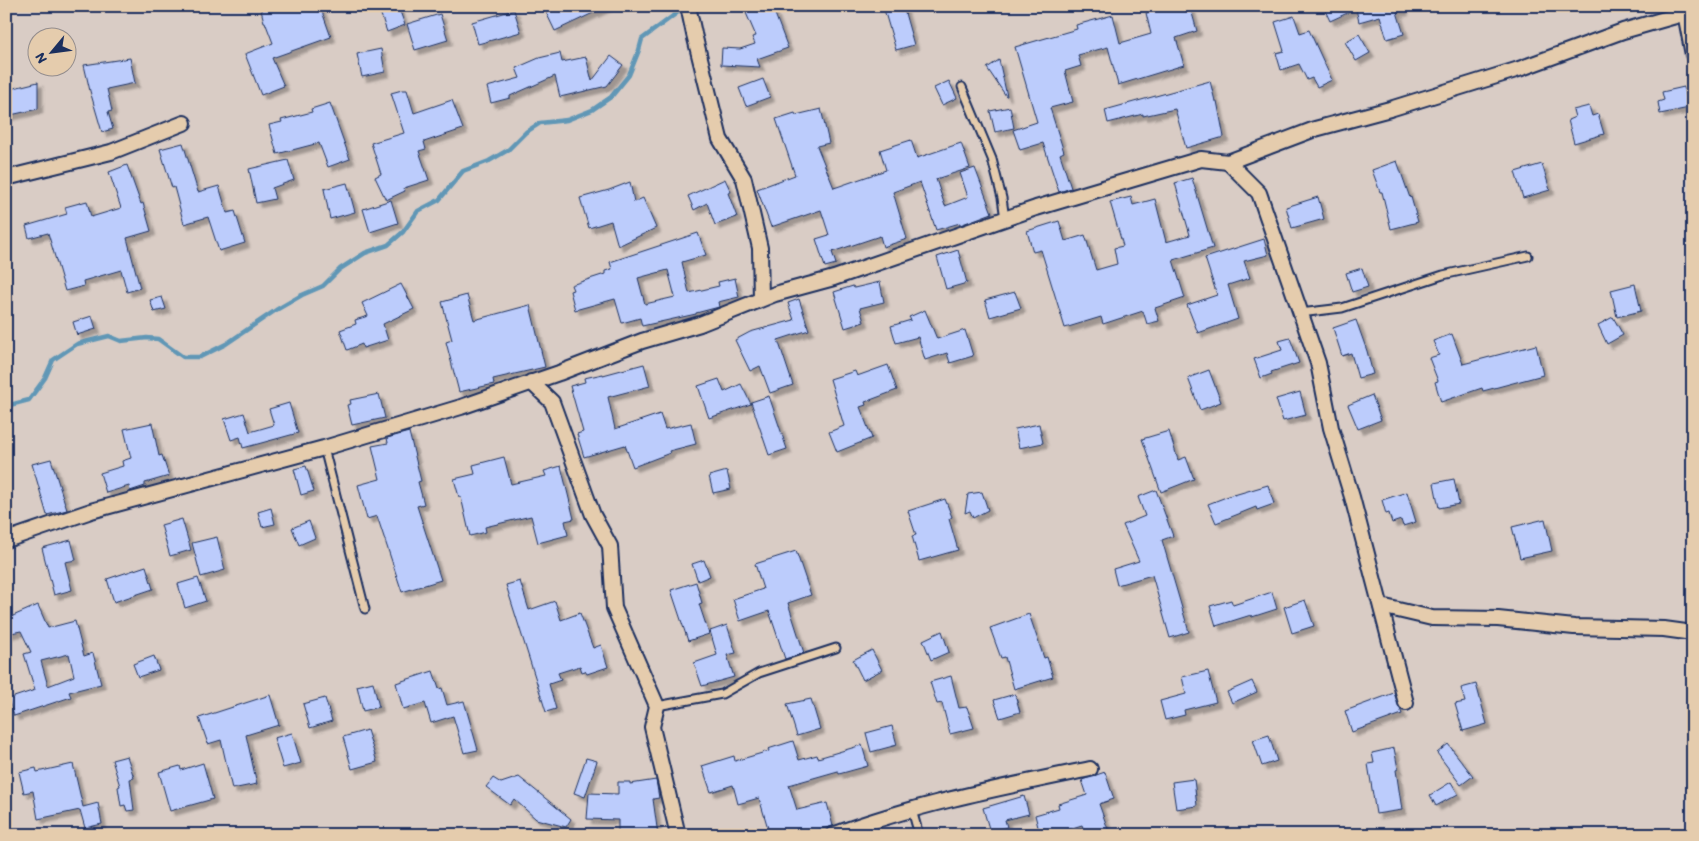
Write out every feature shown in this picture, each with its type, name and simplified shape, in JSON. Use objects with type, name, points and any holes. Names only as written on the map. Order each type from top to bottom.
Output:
[{"type":"street","points":[[688,6],[720,139],[744,179],[760,248],[761,300]]},
{"type":"street","points":[[6,540],[91,511],[324,448],[461,407],[642,341],[700,324],[775,294],[834,278],[1005,219],[1201,159],[1228,162],[1315,129],[1390,109],[1519,69],[1623,31],[1689,12],[1693,55]]},
{"type":"street","points":[[6,178],[111,152],[184,123]]},
{"type":"street","points":[[1228,162],[1259,193],[1318,363],[1331,428],[1352,497],[1406,703]]},
{"type":"street","points":[[532,382],[552,402],[593,515],[610,546],[614,608],[657,706],[652,727],[678,835]]},
{"type":"street","points":[[1381,606],[1432,618],[1498,619],[1574,627],[1664,628],[1693,633]]},
{"type":"street","points":[[833,835],[863,824],[980,792],[1090,769]]},
{"type":"lane","points":[[962,87],[992,159],[1002,198],[1005,219]]},
{"type":"lane","points":[[1300,313],[1342,308],[1443,275],[1528,256]]},
{"type":"lane","points":[[324,448],[365,609]]},
{"type":"lane","points":[[657,706],[722,694],[759,674],[836,648]]},
{"type":"lane","points":[[912,810],[919,835]]},
{"type":"building","points":[[260,6],[320,6],[331,37],[272,58],[284,86],[261,95],[245,54],[273,43],[264,22]]},
{"type":"building","points":[[378,6],[398,6],[405,25],[387,32]]},
{"type":"building","points":[[543,6],[608,6],[555,31]]},
{"type":"building","points":[[743,6],[772,6],[788,48],[757,59],[760,67],[721,65],[722,48],[740,49],[755,44],[752,37],[756,36]]},
{"type":"building","points":[[883,6],[903,6],[914,45],[896,50]]},
{"type":"building","points":[[1172,6],[1190,6],[1197,31],[1176,38],[1184,65],[1118,85],[1108,47],[1078,55],[1081,66],[1065,71],[1073,102],[1050,108],[1064,152],[1060,154],[1071,188],[1059,192],[1043,143],[1020,150],[1013,130],[1037,122],[1015,47],[1077,29],[1076,25],[1113,15],[1120,43],[1151,34],[1146,13]]},
{"type":"building","points":[[1323,6],[1403,6],[1404,11],[1397,12],[1404,34],[1387,39],[1380,16],[1359,22],[1356,9],[1330,21]]},
{"type":"building","points":[[514,10],[521,32],[478,44],[472,22]]},
{"type":"building","points":[[440,14],[448,40],[415,50],[407,24]]},
{"type":"building","points":[[1294,16],[1300,33],[1309,30],[1332,80],[1317,87],[1312,78],[1307,80],[1299,64],[1281,70],[1276,53],[1284,51],[1275,22]]},
{"type":"building","points":[[1359,34],[1370,53],[1356,61],[1345,42]]},
{"type":"building","points":[[381,49],[385,72],[362,77],[357,54]]},
{"type":"building","points":[[560,53],[562,62],[586,57],[592,81],[611,56],[623,65],[607,86],[560,97],[555,76],[510,96],[510,98],[491,103],[487,87],[520,78],[516,68],[539,58]]},
{"type":"building","points":[[130,58],[135,83],[107,89],[112,111],[108,112],[113,129],[102,132],[84,65]]},
{"type":"building","points":[[999,60],[1007,96],[987,68]]},
{"type":"building","points":[[763,79],[770,97],[746,106],[739,88]]},
{"type":"building","points":[[949,81],[957,98],[942,105],[934,88]]},
{"type":"building","points":[[1210,81],[1215,101],[1217,101],[1224,137],[1186,148],[1175,109],[1143,116],[1143,114],[1108,123],[1105,110]]},
{"type":"building","points":[[38,82],[38,109],[6,116],[6,90]]},
{"type":"building","points":[[1684,87],[1689,108],[1660,114],[1658,102],[1664,100],[1662,92]]},
{"type":"building","points":[[407,90],[414,113],[452,100],[463,129],[424,142],[426,149],[419,151],[429,180],[404,188],[405,191],[386,200],[375,177],[381,174],[371,143],[404,133],[391,93]]},
{"type":"building","points":[[330,103],[350,159],[328,167],[319,143],[277,154],[269,125],[312,112],[311,109]]},
{"type":"building","points":[[1589,106],[1592,116],[1598,114],[1604,134],[1574,143],[1568,120],[1575,117],[1573,110]]},
{"type":"building","points":[[1010,107],[1014,128],[995,132],[990,111]]},
{"type":"building","points":[[821,109],[829,143],[817,146],[834,188],[886,170],[880,150],[911,140],[917,158],[961,143],[970,168],[936,179],[945,206],[968,197],[960,173],[975,168],[992,213],[960,225],[960,223],[936,230],[920,182],[893,192],[907,239],[883,247],[880,236],[832,252],[836,264],[825,267],[816,239],[829,235],[821,210],[771,227],[757,189],[795,175],[776,119],[795,113],[796,115]]},
{"type":"building","points":[[183,143],[198,192],[219,186],[227,213],[235,211],[245,243],[219,251],[208,217],[184,224],[174,187],[172,188],[160,149]]},
{"type":"building","points":[[288,160],[294,180],[272,188],[275,199],[256,203],[249,169]]},
{"type":"building","points":[[1397,161],[1411,197],[1418,222],[1391,229],[1382,192],[1380,192],[1372,170]]},
{"type":"building","points":[[1542,164],[1550,190],[1523,198],[1515,172]]},
{"type":"building","points":[[127,165],[141,204],[143,203],[151,231],[127,238],[140,288],[127,292],[121,270],[83,281],[84,286],[65,291],[48,233],[29,238],[26,226],[67,214],[65,207],[87,201],[91,217],[121,208],[109,172]]},
{"type":"building","points":[[1192,178],[1213,248],[1173,260],[1185,298],[1155,308],[1159,321],[1147,324],[1143,311],[1103,324],[1101,317],[1065,328],[1041,250],[1033,252],[1027,231],[1059,221],[1065,241],[1085,235],[1096,270],[1117,264],[1114,248],[1123,246],[1110,202],[1131,197],[1133,205],[1155,199],[1166,242],[1190,235],[1175,183]]},
{"type":"building","points":[[725,179],[731,192],[728,193],[737,217],[715,225],[707,203],[694,210],[688,196]]},
{"type":"building","points":[[630,182],[634,202],[643,198],[656,228],[618,246],[611,221],[589,228],[580,198]]},
{"type":"building","points":[[347,183],[355,212],[330,219],[324,189]]},
{"type":"building","points":[[1318,197],[1324,219],[1292,228],[1286,207]]},
{"type":"building","points":[[391,200],[398,223],[370,232],[363,209]]},
{"type":"building","points":[[698,233],[706,255],[682,262],[689,293],[719,286],[718,282],[735,278],[739,297],[718,302],[719,307],[696,314],[642,326],[640,318],[622,323],[615,299],[575,310],[570,291],[573,290],[571,285],[605,274],[605,271],[612,269],[610,262]],"holes":[[[668,270],[675,297],[645,304],[638,278]]]},
{"type":"building","points":[[1264,239],[1268,255],[1244,261],[1250,278],[1228,285],[1238,319],[1198,333],[1187,305],[1217,295],[1205,258]]},
{"type":"building","points":[[958,250],[967,283],[946,289],[937,257]]},
{"type":"building","points":[[1362,268],[1368,287],[1352,292],[1346,273]]},
{"type":"building","points":[[880,282],[884,302],[860,308],[864,322],[845,328],[834,292],[853,286],[854,288]]},
{"type":"building","points":[[401,284],[414,309],[383,324],[388,340],[363,348],[362,344],[347,350],[340,330],[356,324],[355,320],[368,316],[362,303]]},
{"type":"building","points":[[1635,284],[1641,311],[1617,317],[1611,290]]},
{"type":"building","points":[[1015,292],[1021,308],[990,317],[985,300]]},
{"type":"building","points":[[467,295],[474,320],[530,305],[545,367],[493,379],[494,384],[459,392],[446,342],[452,340],[442,302]]},
{"type":"building","points":[[162,297],[166,309],[154,312],[150,300]]},
{"type":"building","points":[[799,299],[809,330],[778,340],[793,385],[770,393],[760,366],[750,371],[735,340],[750,332],[794,320],[788,303]]},
{"type":"building","points":[[925,310],[937,339],[965,330],[973,356],[950,363],[947,353],[925,360],[918,337],[896,343],[891,326],[911,320],[909,317]]},
{"type":"building","points":[[92,316],[96,329],[77,335],[73,322]]},
{"type":"building","points":[[1613,317],[1623,335],[1607,344],[1598,325]]},
{"type":"building","points":[[1356,320],[1373,374],[1358,378],[1351,353],[1342,356],[1333,328]]},
{"type":"building","points":[[1452,334],[1463,364],[1536,345],[1543,375],[1483,391],[1482,388],[1441,402],[1435,382],[1438,381],[1429,358],[1439,355],[1433,341]]},
{"type":"building","points":[[1290,338],[1299,363],[1271,372],[1272,374],[1261,378],[1254,359],[1282,350],[1279,341]]},
{"type":"building","points":[[644,364],[650,386],[608,397],[615,429],[660,414],[665,429],[691,423],[696,444],[669,451],[670,453],[633,467],[625,445],[584,457],[577,434],[583,432],[570,386],[585,382],[584,378]]},
{"type":"building","points":[[888,365],[897,390],[865,402],[866,405],[860,407],[872,438],[837,452],[829,432],[844,426],[830,379],[855,371],[857,376]]},
{"type":"building","points":[[1209,370],[1221,402],[1200,410],[1188,378]]},
{"type":"building","points":[[719,379],[724,392],[741,384],[751,404],[709,418],[698,386]]},
{"type":"building","points":[[1300,392],[1306,415],[1283,421],[1276,399]]},
{"type":"building","points":[[379,394],[385,418],[352,425],[347,405],[351,404],[350,400]]},
{"type":"building","points":[[1372,395],[1381,420],[1358,429],[1348,405]]},
{"type":"building","points":[[769,396],[787,449],[769,455],[751,402]]},
{"type":"building","points":[[289,403],[298,433],[243,448],[240,437],[231,440],[224,419],[244,413],[250,432],[274,425],[269,409]]},
{"type":"building","points":[[152,423],[159,456],[162,455],[169,476],[145,483],[145,486],[130,491],[129,486],[106,493],[100,473],[123,466],[122,461],[131,458],[124,429]]},
{"type":"building","points":[[1039,424],[1043,443],[1019,448],[1015,429]]},
{"type":"building","points":[[1169,431],[1178,460],[1186,457],[1194,479],[1161,492],[1142,439]]},
{"type":"building","points":[[409,432],[421,481],[418,482],[424,504],[417,506],[441,580],[402,592],[377,516],[367,519],[358,485],[380,479],[372,446],[388,443],[387,438]]},
{"type":"building","points":[[504,457],[511,484],[546,476],[544,471],[561,466],[574,519],[565,521],[568,535],[538,543],[531,516],[485,527],[486,532],[470,536],[461,497],[459,497],[454,479],[475,474],[473,465]]},
{"type":"building","points":[[51,459],[67,510],[47,515],[32,464]]},
{"type":"building","points":[[306,466],[314,491],[301,495],[294,469]]},
{"type":"building","points":[[727,471],[731,489],[713,493],[709,476]]},
{"type":"building","points":[[1454,479],[1459,504],[1439,508],[1434,483]]},
{"type":"building","points":[[1268,485],[1274,504],[1257,510],[1256,507],[1216,523],[1208,504],[1234,494]]},
{"type":"building","points":[[1156,490],[1173,536],[1162,540],[1189,632],[1170,638],[1152,575],[1117,585],[1113,569],[1139,561],[1123,525],[1145,516],[1138,497]]},
{"type":"building","points":[[982,492],[988,510],[973,518],[970,511],[965,513],[968,494]]},
{"type":"building","points":[[1407,492],[1416,522],[1403,526],[1401,520],[1392,523],[1389,513],[1386,514],[1382,500]]},
{"type":"building","points":[[945,499],[952,517],[949,519],[958,550],[919,561],[912,536],[916,535],[908,511]]},
{"type":"building","points":[[271,508],[275,524],[262,527],[258,512]]},
{"type":"building","points":[[182,519],[191,550],[170,556],[161,525]]},
{"type":"building","points":[[1545,519],[1552,551],[1520,558],[1512,527]]},
{"type":"building","points":[[309,521],[315,538],[299,545],[292,528]]},
{"type":"building","points":[[217,537],[225,570],[201,577],[192,543]]},
{"type":"building","points":[[71,540],[76,560],[65,562],[72,590],[54,595],[42,548]]},
{"type":"building","points":[[796,551],[811,595],[788,603],[804,653],[785,659],[769,611],[740,621],[733,599],[763,589],[755,564]]},
{"type":"building","points":[[704,560],[710,576],[698,581],[692,564]]},
{"type":"building","points":[[146,566],[153,589],[114,602],[107,579]]},
{"type":"building","points":[[198,578],[206,601],[185,608],[178,584]]},
{"type":"building","points":[[520,581],[529,610],[555,601],[561,620],[580,613],[593,648],[601,645],[608,667],[587,674],[585,671],[582,672],[580,666],[558,673],[561,680],[549,684],[556,709],[546,712],[506,585]]},
{"type":"building","points":[[696,582],[702,603],[699,604],[709,634],[688,641],[671,590]]},
{"type":"building","points":[[1272,592],[1277,609],[1216,626],[1210,606],[1231,600],[1233,605]]},
{"type":"building","points":[[1305,600],[1314,626],[1292,633],[1284,607]]},
{"type":"building","points":[[38,605],[48,628],[75,621],[84,656],[93,653],[101,684],[69,692],[71,697],[14,716],[8,699],[35,690],[24,654],[31,652],[21,631],[6,634],[6,619]],"holes":[[[69,654],[74,676],[48,686],[41,661]]]},
{"type":"building","points":[[1029,614],[1044,658],[1047,657],[1053,677],[1014,689],[1005,657],[1001,658],[990,628]]},
{"type":"building","points":[[727,625],[736,653],[727,655],[734,677],[702,686],[694,663],[717,655],[710,631]]},
{"type":"building","points":[[942,631],[949,652],[931,660],[923,640]]},
{"type":"building","points":[[872,650],[882,670],[863,680],[853,660]]},
{"type":"building","points":[[154,656],[159,670],[138,677],[133,664]]},
{"type":"building","points":[[433,671],[439,689],[442,688],[447,705],[464,701],[478,750],[464,753],[453,716],[431,723],[425,703],[403,709],[396,683]]},
{"type":"building","points":[[1208,671],[1216,702],[1184,710],[1185,715],[1165,720],[1160,701],[1186,694],[1182,677]]},
{"type":"building","points":[[951,676],[959,708],[967,707],[974,728],[950,734],[942,703],[937,704],[930,682]]},
{"type":"building","points":[[1252,681],[1257,692],[1232,703],[1227,692]]},
{"type":"building","points":[[373,682],[379,707],[363,711],[357,686]]},
{"type":"building","points":[[1476,684],[1487,724],[1463,731],[1455,704],[1465,702],[1461,688]]},
{"type":"building","points":[[1394,693],[1402,714],[1352,732],[1345,711]]},
{"type":"building","points":[[1015,694],[1020,712],[1000,718],[994,700]]},
{"type":"building","points":[[270,695],[279,725],[246,735],[257,784],[232,789],[221,740],[208,744],[199,718]]},
{"type":"building","points":[[325,698],[332,721],[310,728],[303,704]]},
{"type":"building","points":[[811,699],[820,729],[797,736],[787,704]]},
{"type":"building","points":[[892,726],[897,745],[871,752],[866,733]]},
{"type":"building","points":[[367,730],[377,762],[352,769],[343,737]]},
{"type":"building","points":[[292,733],[301,763],[283,768],[274,738]]},
{"type":"building","points":[[1269,735],[1277,761],[1262,766],[1253,740]]},
{"type":"building","points":[[793,741],[799,760],[817,755],[818,758],[862,745],[868,766],[839,774],[838,771],[789,785],[797,810],[827,803],[833,826],[800,835],[770,835],[759,798],[738,804],[733,785],[711,792],[702,766],[734,756],[735,761],[769,751],[768,749]]},
{"type":"building","points":[[1448,744],[1473,776],[1461,785],[1437,753]]},
{"type":"building","points":[[1394,748],[1402,810],[1376,814],[1368,764],[1374,763],[1372,753]]},
{"type":"building","points":[[127,756],[134,778],[130,779],[134,810],[127,811],[125,805],[121,806],[118,787],[120,786],[112,760]]},
{"type":"building","points":[[586,758],[597,761],[585,797],[574,793]]},
{"type":"building","points":[[203,763],[213,799],[170,811],[159,772],[180,766],[181,770]]},
{"type":"building","points":[[73,764],[83,807],[98,803],[102,824],[85,828],[80,810],[38,819],[33,791],[24,793],[19,772],[36,768],[37,772]]},
{"type":"building","points":[[1105,772],[1114,799],[1099,804],[1110,835],[1086,835],[1082,825],[1059,832],[1060,835],[1040,835],[1035,815],[1059,808],[1058,804],[1087,795],[1082,780]]},
{"type":"building","points":[[519,777],[571,819],[566,827],[536,819],[514,799],[510,805],[486,787],[493,778],[501,783]]},
{"type":"building","points":[[1194,779],[1197,806],[1176,809],[1172,782]]},
{"type":"building","points":[[656,780],[659,798],[653,799],[658,835],[618,835],[618,820],[587,819],[589,793],[618,794],[618,782],[630,782],[630,784]]},
{"type":"building","points":[[1451,782],[1458,794],[1436,806],[1430,795]]},
{"type":"building","points":[[1024,796],[1029,814],[1005,820],[1007,827],[990,832],[983,808]]},
{"type":"waterway","points":[[6,406],[29,400],[45,378],[53,360],[77,344],[109,336],[121,341],[147,338],[158,339],[183,357],[200,357],[226,344],[276,310],[302,295],[323,286],[340,269],[365,253],[388,245],[403,232],[418,211],[439,200],[463,171],[489,161],[508,150],[526,132],[540,123],[567,120],[592,110],[611,97],[629,75],[642,39],[685,7]]}]
